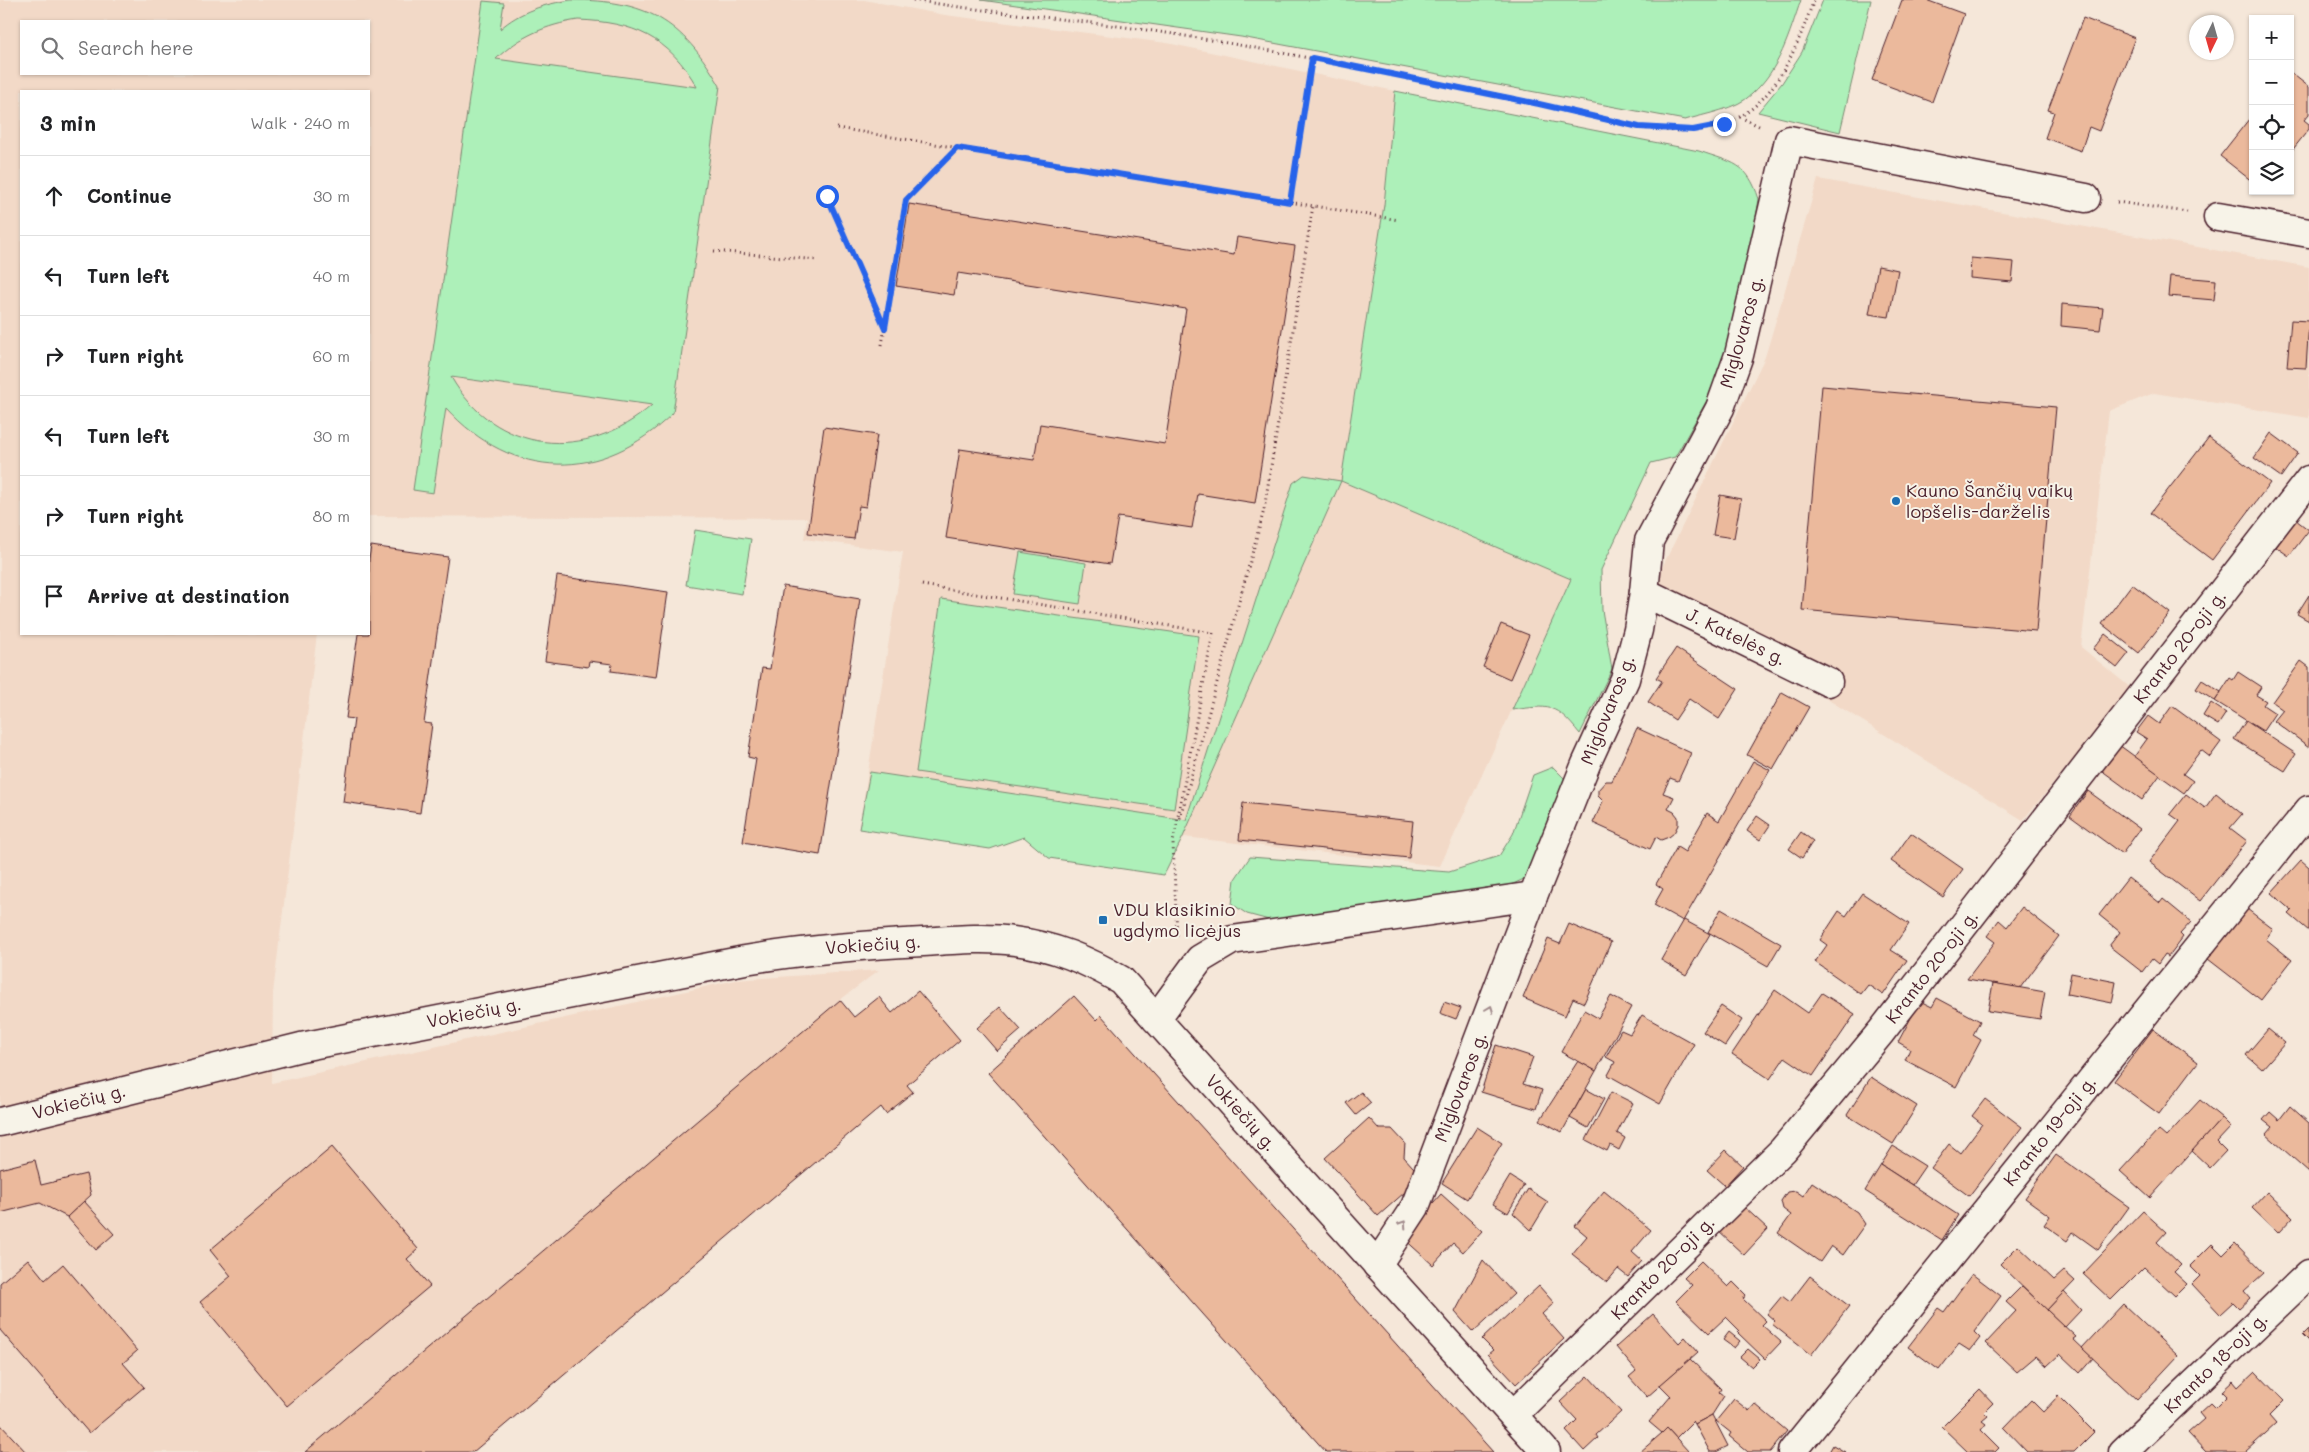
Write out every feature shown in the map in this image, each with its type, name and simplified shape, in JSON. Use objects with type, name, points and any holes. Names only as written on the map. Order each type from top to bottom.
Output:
[{"type":"street","name":"Miglovaros g.","points":[[1377,1265],[1415,1207],[1533,896],[1586,764],[1625,679],[1638,630],[1649,541],[1720,408],[1739,355],[1789,140],[2086,198]]},
{"type":"street","points":[[2218,217],[2309,233]]},
{"type":"street","name":"Kranto 20-oji g.","points":[[1513,1415],[1783,1150],[1893,1017],[2309,480]]},
{"type":"street","name":"J. Katelės g.","points":[[1644,592],[1828,682]]},
{"type":"street","name":"Kranto 19-oji g.","points":[[1792,1452],[2309,810]]},
{"type":"street","points":[[1156,1019],[1200,959],[1232,940],[1533,896]]},
{"type":"street","name":"Vokiečių g.","points":[[0,1122],[301,1047],[745,960],[810,950],[960,940],[1004,940],[1053,949],[1089,962],[1121,980],[1546,1452]]},
{"type":"street","name":"Kranto 18-oji g.","points":[[2123,1452],[2309,1274]]},
{"type":"path","points":[[913,0],[1152,31],[1312,58],[1539,104],[1639,127],[1693,130],[1724,124],[1752,108],[1772,87],[1797,46],[1814,0]]},
{"type":"path","points":[[1290,202],[1312,58]]},
{"type":"path","points":[[837,128],[1399,220]]},
{"type":"path","points":[[882,345],[906,200],[957,148]]},
{"type":"path","points":[[827,196],[885,328]]},
{"type":"path","points":[[2086,198],[2218,217]]},
{"type":"path","points":[[1173,843],[1264,510],[1312,206]]},
{"type":"path","points":[[714,251],[818,260]]},
{"type":"path","points":[[922,586],[1214,633],[1173,843],[1179,989]]},
{"type":"shaded area","points":[[0,0],[864,0],[945,15],[1167,43],[1395,91],[1384,205],[1341,481],[1572,579],[1440,866],[1184,837],[1164,875],[1049,858],[1024,837],[990,849],[859,829],[903,552],[804,539],[807,518],[370,516],[370,90],[20,90],[20,635],[317,635],[273,993],[272,1083],[736,980],[879,970],[840,1000],[305,1452],[0,1452]]},
{"type":"shaded area","name":"Kauno Šančių vaikų lopšelis-darželis","points":[[1818,179],[2309,267],[2309,418],[2154,393],[2109,411],[2081,647],[2132,689],[2023,820],[1809,688],[1824,664],[1654,584],[1765,357]]},
{"type":"green space","points":[[571,0],[621,4],[659,18],[676,30],[691,45],[706,63],[720,86],[673,413],[646,436],[617,452],[588,461],[558,464],[529,460],[500,449],[472,432],[446,408],[433,493],[413,490],[483,1],[504,3],[500,29],[524,13],[542,6]],"holes":[[[578,20],[616,24],[648,36],[662,44],[674,56],[697,87],[496,59],[514,44],[544,28]],[[451,377],[652,405],[627,424],[599,436],[571,442],[544,442],[517,435],[492,422],[470,403]]]},
{"type":"green space","points":[[981,0],[1801,0],[1783,50],[1770,74],[1762,84],[1738,104],[1685,120],[1241,37]]},
{"type":"green space","points":[[1823,0],[1871,0],[1840,132],[1758,112],[1782,83],[1802,52]]},
{"type":"green space","points":[[1395,91],[1699,151],[1730,162],[1744,171],[1759,199],[1740,319],[1715,386],[1675,457],[1651,463],[1601,570],[1602,610],[1612,669],[1580,734],[1564,716],[1551,708],[1535,707],[1512,710],[1571,579],[1341,481],[1384,205]]},
{"type":"green space","points":[[1304,475],[1341,481],[1183,837],[1164,875],[1049,858],[1024,837],[990,849],[859,829],[870,772],[1186,820],[1293,483]]},
{"type":"green space","points":[[695,530],[751,539],[742,594],[686,585]]},
{"type":"green space","points":[[1020,552],[1086,563],[1080,604],[1013,594]]},
{"type":"green space","points":[[941,599],[1199,636],[1174,809],[916,772]]},
{"type":"green space","points":[[1553,767],[1565,779],[1526,878],[1485,897],[1280,923],[1247,914],[1232,904],[1235,879],[1250,857],[1449,872],[1499,856],[1513,834],[1533,775]]},
{"type":"building","points":[[1902,0],[1926,0],[1964,14],[1932,102],[1872,80]]},
{"type":"building","points":[[2083,18],[2135,38],[2099,131],[2089,127],[2081,151],[2045,138],[2054,112],[2048,110]]},
{"type":"building","points":[[2294,75],[2309,87],[2309,114],[2304,120],[2309,124],[2309,129],[2294,148]]},
{"type":"building","points":[[2249,119],[2249,179],[2220,156]]},
{"type":"building","points":[[909,204],[1234,255],[1237,237],[1295,246],[1255,503],[1198,494],[1192,528],[1118,517],[1110,564],[946,538],[960,449],[1034,460],[1040,424],[1165,444],[1186,309],[958,273],[954,295],[896,286]]},
{"type":"building","points":[[1971,258],[2014,262],[2012,282],[1970,278]]},
{"type":"building","points":[[1878,266],[1898,270],[1889,317],[1869,314]]},
{"type":"building","points":[[2170,276],[2216,280],[2214,300],[2168,296]]},
{"type":"building","points":[[2062,304],[2103,308],[2100,330],[2061,326]]},
{"type":"building","points":[[2291,320],[2309,321],[2306,368],[2287,367]]},
{"type":"building","points":[[1822,386],[2056,407],[2036,631],[1802,610]]},
{"type":"building","points":[[824,427],[877,435],[866,507],[859,506],[854,539],[808,533]]},
{"type":"building","points":[[2271,433],[2298,453],[2281,477],[2254,458]]},
{"type":"building","points":[[2209,437],[2270,483],[2212,560],[2150,513]]},
{"type":"building","points":[[1720,495],[1741,499],[1734,538],[1713,535]]},
{"type":"building","points":[[2296,520],[2309,530],[2289,556],[2276,547]]},
{"type":"building","points":[[371,546],[448,557],[424,723],[432,724],[420,813],[343,802],[354,719],[346,718],[358,635],[370,635]]},
{"type":"building","points":[[557,576],[668,592],[656,677],[611,671],[612,664],[589,661],[588,667],[545,661]]},
{"type":"building","points":[[2132,584],[2170,613],[2139,653],[2102,624]]},
{"type":"building","points":[[783,586],[860,599],[820,855],[743,842],[756,759],[748,757],[762,668],[770,669]]},
{"type":"building","points":[[2309,595],[2309,621],[2297,614]]},
{"type":"building","points":[[1501,624],[1529,635],[1510,679],[1483,667]]},
{"type":"building","points":[[2105,634],[2129,653],[2117,668],[2093,649]]},
{"type":"building","points":[[1676,648],[1738,689],[1719,719],[1689,699],[1675,720],[1648,702],[1662,681],[1656,678]]},
{"type":"building","points":[[2301,661],[2309,667],[2309,747],[2274,721],[2283,710],[2272,702]]},
{"type":"building","points":[[2238,672],[2261,687],[2256,695],[2266,701],[2263,705],[2275,713],[2263,731],[2215,701],[2230,678],[2233,680]]},
{"type":"building","points":[[2202,680],[2221,692],[2215,701],[2196,689]]},
{"type":"building","points":[[1782,692],[1809,707],[1773,769],[1747,755]]},
{"type":"building","points":[[2211,703],[2226,713],[2218,725],[2203,716]]},
{"type":"building","points":[[2172,706],[2221,742],[2210,757],[2201,750],[2183,774],[2193,781],[2184,793],[2134,757],[2147,739],[2136,732],[2148,716],[2159,724]]},
{"type":"building","points":[[2246,721],[2296,754],[2285,771],[2234,739]]},
{"type":"building","points":[[1637,728],[1691,753],[1678,781],[1670,778],[1663,793],[1674,797],[1668,809],[1678,817],[1678,825],[1674,833],[1669,837],[1661,840],[1656,837],[1650,849],[1593,823],[1603,801],[1598,796],[1598,790],[1606,781],[1612,781]]},
{"type":"building","points":[[2119,745],[2160,775],[2142,800],[2101,770]]},
{"type":"building","points":[[1753,761],[1770,770],[1683,921],[1654,905],[1663,889],[1656,884],[1677,847],[1685,852],[1707,813],[1719,821]]},
{"type":"building","points":[[2088,791],[2140,829],[2122,854],[2070,816]]},
{"type":"building","points":[[2216,793],[2242,814],[2230,828],[2247,841],[2200,901],[2149,862],[2180,821],[2170,814],[2186,794],[2205,808]]},
{"type":"building","points":[[1243,803],[1413,821],[1409,858],[1239,840]]},
{"type":"building","points":[[1757,816],[1770,825],[1760,840],[1747,831]]},
{"type":"building","points":[[1801,832],[1813,841],[1802,858],[1789,849]]},
{"type":"building","points":[[1911,833],[1963,869],[1943,897],[1891,861]]},
{"type":"building","points":[[2301,860],[2309,867],[2309,931],[2289,914],[2292,911],[2271,893]]},
{"type":"building","points":[[2128,878],[2160,903],[2163,899],[2191,922],[2180,934],[2183,937],[2168,957],[2164,955],[2158,964],[2152,959],[2142,972],[2109,946],[2120,932],[2099,915]]},
{"type":"building","points":[[1862,893],[1909,924],[1891,950],[1907,960],[1883,995],[1868,985],[1861,994],[1815,962],[1827,945],[1820,940],[1839,911],[1846,916]]},
{"type":"building","points":[[2022,907],[2059,936],[2020,988],[1967,979],[1995,942],[1987,936],[1999,920],[2007,927]]},
{"type":"building","points":[[1721,909],[1781,944],[1768,966],[1708,932]]},
{"type":"building","points":[[2247,909],[2273,929],[2266,939],[2292,960],[2261,1000],[2208,959]]},
{"type":"building","points":[[1684,920],[1710,934],[1686,975],[1661,960]]},
{"type":"building","points":[[1569,924],[1611,942],[1584,1003],[1573,998],[1565,1016],[1523,998],[1548,939],[1560,944]]},
{"type":"building","points":[[2071,973],[2116,982],[2112,1003],[2067,994]]},
{"type":"building","points":[[1993,983],[2045,992],[2040,1019],[1988,1011]]},
{"type":"building","points":[[1775,990],[1808,1013],[1822,993],[1855,1014],[1813,1076],[1785,1057],[1770,1079],[1732,1054]]},
{"type":"building","points":[[918,991],[960,1040],[907,1085],[913,1092],[886,1114],[881,1107],[473,1452],[305,1452],[840,1000],[854,1017],[879,997],[892,1013]]},
{"type":"building","points":[[1074,996],[1096,1020],[1101,1015],[1493,1452],[1326,1452],[988,1073]]},
{"type":"building","points":[[1611,996],[1631,1007],[1596,1071],[1561,1052],[1584,1010],[1598,1018]]},
{"type":"building","points":[[1937,998],[1980,1021],[1973,1035],[1981,1040],[1956,1087],[1905,1060],[1910,1049],[1898,1042],[1920,1001],[1932,1007]]},
{"type":"building","points":[[1444,1002],[1461,1008],[1456,1019],[1440,1013]]},
{"type":"building","points":[[1721,1006],[1742,1020],[1725,1046],[1703,1032]]},
{"type":"building","points":[[1000,1007],[1021,1030],[997,1051],[977,1028]]},
{"type":"building","points":[[1642,1015],[1694,1044],[1660,1104],[1608,1075],[1615,1062],[1606,1057],[1621,1030],[1630,1034]]},
{"type":"building","points":[[2153,1029],[2198,1062],[2159,1114],[2114,1081]]},
{"type":"building","points":[[2268,1029],[2285,1043],[2262,1069],[2246,1055]]},
{"type":"building","points":[[1496,1045],[1533,1057],[1523,1084],[1542,1090],[1536,1109],[1481,1092]]},
{"type":"building","points":[[1578,1061],[1596,1071],[1562,1132],[1540,1120]]},
{"type":"building","points":[[1871,1077],[1917,1106],[1893,1144],[1847,1115]]},
{"type":"building","points":[[1586,1089],[1604,1099],[1588,1128],[1570,1118]]},
{"type":"building","points":[[1361,1092],[1371,1103],[1356,1115],[1346,1103]]},
{"type":"building","points":[[1611,1092],[1633,1103],[1617,1133],[1625,1138],[1619,1150],[1610,1145],[1607,1151],[1586,1140]]},
{"type":"building","points":[[1985,1099],[2022,1127],[1969,1196],[1931,1168],[1949,1144],[1960,1153],[1982,1124],[1972,1116]]},
{"type":"building","points":[[2200,1100],[2222,1118],[2150,1198],[2120,1171],[2158,1130],[2166,1137]]},
{"type":"building","points":[[2290,1106],[2309,1123],[2309,1172],[2266,1134],[2272,1127],[2263,1120],[2270,1112],[2279,1120]]},
{"type":"building","points":[[1369,1118],[1379,1129],[1392,1129],[1405,1143],[1404,1157],[1422,1177],[1378,1216],[1325,1158]]},
{"type":"building","points":[[2222,1118],[2231,1127],[2217,1142],[2226,1151],[2210,1168],[2192,1151]]},
{"type":"building","points":[[1477,1127],[1502,1143],[1467,1199],[1442,1183]]},
{"type":"building","points":[[1893,1146],[1925,1166],[1912,1185],[1881,1165]]},
{"type":"building","points":[[332,1147],[418,1249],[407,1259],[430,1286],[287,1406],[200,1302],[231,1276],[210,1250]]},
{"type":"building","points":[[1726,1150],[1743,1166],[1725,1186],[1707,1170]]},
{"type":"building","points":[[2056,1155],[2129,1207],[2098,1250],[2073,1232],[2067,1241],[2044,1225],[2050,1216],[2025,1198]]},
{"type":"building","points":[[35,1160],[41,1185],[86,1174],[91,1195],[67,1217],[40,1203],[0,1213],[0,1169]]},
{"type":"building","points":[[1881,1165],[1958,1215],[1942,1240],[1865,1191]]},
{"type":"building","points":[[1510,1176],[1524,1185],[1508,1213],[1493,1204]]},
{"type":"building","points":[[1812,1182],[1857,1212],[1865,1224],[1843,1255],[1831,1246],[1820,1262],[1778,1233],[1791,1215],[1783,1209],[1781,1201],[1787,1192],[1796,1191],[1803,1196]]},
{"type":"building","points":[[1528,1189],[1548,1202],[1531,1230],[1513,1213]]},
{"type":"building","points":[[1604,1191],[1651,1230],[1632,1252],[1642,1261],[1628,1277],[1618,1269],[1607,1282],[1572,1254],[1587,1236],[1575,1226]]},
{"type":"building","points":[[2267,1192],[2293,1217],[2278,1233],[2252,1208]]},
{"type":"building","points":[[1441,1194],[1482,1231],[1463,1252],[1453,1243],[1433,1265],[1402,1237],[1427,1198],[1433,1203]]},
{"type":"building","points":[[84,1201],[114,1234],[96,1250],[67,1217]]},
{"type":"building","points":[[1742,1205],[1768,1229],[1744,1255],[1718,1231]]},
{"type":"building","points":[[2143,1211],[2166,1232],[2157,1242],[2181,1265],[2174,1272],[2187,1284],[2175,1296],[2144,1267],[2111,1300],[2083,1274]]},
{"type":"building","points":[[2235,1243],[2264,1273],[2244,1291],[2250,1298],[2239,1308],[2233,1302],[2220,1314],[2192,1284],[2200,1276],[2190,1266],[2212,1244],[2223,1255]]},
{"type":"building","points":[[2018,1246],[2054,1280],[2064,1271],[2075,1281],[2047,1310],[2000,1264]]},
{"type":"building","points":[[28,1259],[45,1280],[63,1264],[137,1351],[123,1363],[144,1387],[89,1433],[0,1330],[0,1283]]},
{"type":"building","points":[[1483,1260],[1514,1294],[1473,1332],[1455,1312]]},
{"type":"building","points":[[1701,1261],[1728,1287],[1733,1282],[1746,1295],[1743,1299],[1766,1321],[1762,1325],[1781,1342],[1765,1359],[1738,1333],[1740,1331],[1726,1317],[1709,1333],[1676,1301],[1692,1285],[1684,1278]]},
{"type":"building","points":[[1972,1274],[2001,1296],[1974,1332],[1980,1338],[1970,1351],[1959,1344],[1939,1370],[1908,1347],[1938,1308],[1944,1312]]},
{"type":"building","points":[[1810,1276],[1849,1306],[1811,1355],[1772,1324],[1775,1321],[1767,1314],[1782,1296],[1790,1302]]},
{"type":"building","points":[[1539,1286],[1554,1303],[1542,1314],[1564,1339],[1516,1384],[1488,1354],[1493,1350],[1482,1339]]},
{"type":"building","points":[[2022,1286],[2076,1337],[2073,1339],[2093,1358],[2080,1373],[2060,1354],[2047,1366],[2036,1356],[2017,1372],[1986,1343],[2016,1311],[2006,1302]]},
{"type":"building","points":[[2064,1292],[2081,1310],[2065,1327],[2047,1310]]},
{"type":"building","points":[[2123,1304],[2178,1356],[2137,1400],[2082,1348]]},
{"type":"building","points":[[1653,1314],[1679,1343],[1685,1337],[1698,1352],[1647,1397],[1629,1377],[1636,1371],[1616,1347]]},
{"type":"building","points":[[2309,1329],[2309,1341],[2303,1335]]},
{"type":"building","points":[[1729,1332],[1740,1341],[1734,1348],[1723,1340]]},
{"type":"building","points":[[1748,1349],[1760,1359],[1752,1367],[1740,1357]]},
{"type":"building","points":[[1690,1359],[1721,1389],[1719,1392],[1724,1396],[1712,1415],[1695,1424],[1693,1421],[1676,1438],[1667,1428],[1662,1433],[1649,1422],[1671,1396],[1660,1385]]},
{"type":"building","points":[[2255,1371],[2284,1401],[2269,1416],[2276,1424],[2245,1452],[2206,1452],[2188,1433],[2204,1419],[2199,1413],[2210,1403],[2215,1408],[2227,1396],[2222,1391],[2233,1381],[2238,1387]]},
{"type":"building","points":[[1588,1376],[1621,1412],[1596,1435],[1598,1438],[1584,1451],[1566,1431],[1577,1420],[1560,1402]]},
{"type":"building","points":[[1980,1389],[1993,1403],[1984,1412],[1988,1416],[1982,1421],[1986,1424],[1981,1430],[1999,1448],[1995,1452],[1968,1452],[1942,1427]]},
{"type":"building","points":[[2058,1396],[2094,1432],[2074,1452],[2027,1452],[2004,1428],[2031,1400],[2043,1412]]},
{"type":"building","points":[[1734,1399],[1749,1411],[1755,1404],[1787,1431],[1770,1452],[1748,1452],[1729,1436],[1731,1433],[1716,1421]]},
{"type":"building","points":[[1712,1415],[1728,1446],[1716,1452],[1710,1452],[1695,1424]]},
{"type":"building","points":[[0,1424],[26,1452],[0,1452]]},
{"type":"building","points":[[1667,1428],[1689,1452],[1640,1452],[1662,1433]]},
{"type":"building","points":[[1833,1445],[1845,1452],[1829,1452]]},
{"type":"place","name":"Kauno Šančių vaikų lopšelis-darželis","points":[[1896,501]]},
{"type":"place","name":"VDU klasikinio ugdymo licėjus","points":[[1103,920]]},
{"type":"route","points":[[827,196],[885,328],[906,200],[957,148],[1290,202],[1312,58],[1539,104],[1639,127],[1693,130],[1724,124]]}]
